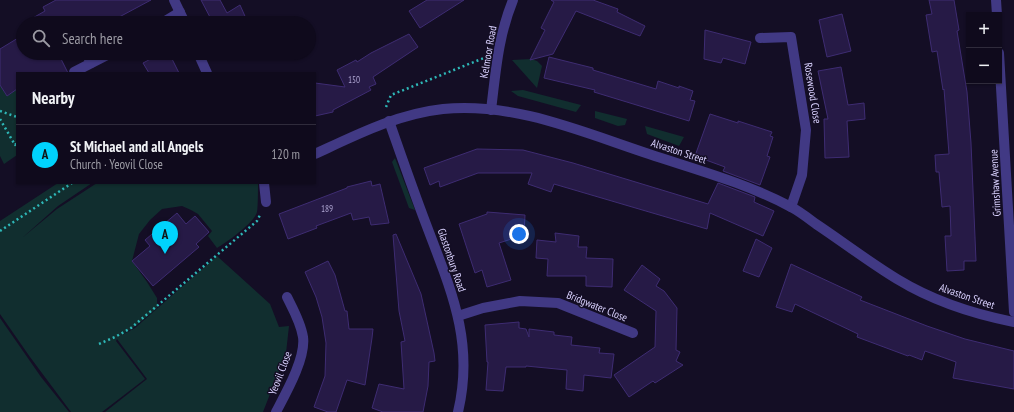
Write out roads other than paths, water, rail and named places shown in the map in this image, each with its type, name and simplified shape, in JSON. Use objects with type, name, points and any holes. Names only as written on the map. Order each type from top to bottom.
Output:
[{"type":"street","points":[[174,0],[181,16]]},
{"type":"street","name":"Kelmoor Road","points":[[491,110],[497,53],[501,35],[513,0]]},
{"type":"street","points":[[996,0],[997,12]]},
{"type":"street","points":[[173,16],[180,12]]},
{"type":"street","name":"Rosewood Close","points":[[760,38],[792,37],[806,130],[802,175],[791,207]]},
{"type":"street","points":[[74,72],[97,60]]},
{"type":"street","points":[[201,60],[207,72]]},
{"type":"street","name":"Grimshaw Avenue","points":[[1001,84],[1014,312]]},
{"type":"street","name":"Alvaston Street","points":[[316,154],[384,123],[412,114],[441,109],[460,108],[511,112],[530,116],[726,178],[791,207],[898,280],[939,301],[986,317],[1014,322]]},
{"type":"street","name":"Glastonbury Road","points":[[384,123],[446,277],[458,316],[462,340],[463,366],[458,412]]},
{"type":"street","points":[[264,184],[266,202]]},
{"type":"street","name":"Yeovil Close","points":[[276,412],[300,359],[303,338],[297,318],[287,297]]},
{"type":"street","name":"Bridgwater Close","points":[[458,316],[483,308],[520,301],[558,303],[633,333]]},
{"type":"place","name":"St Michael and all Angels","points":[[165,254]]}]
